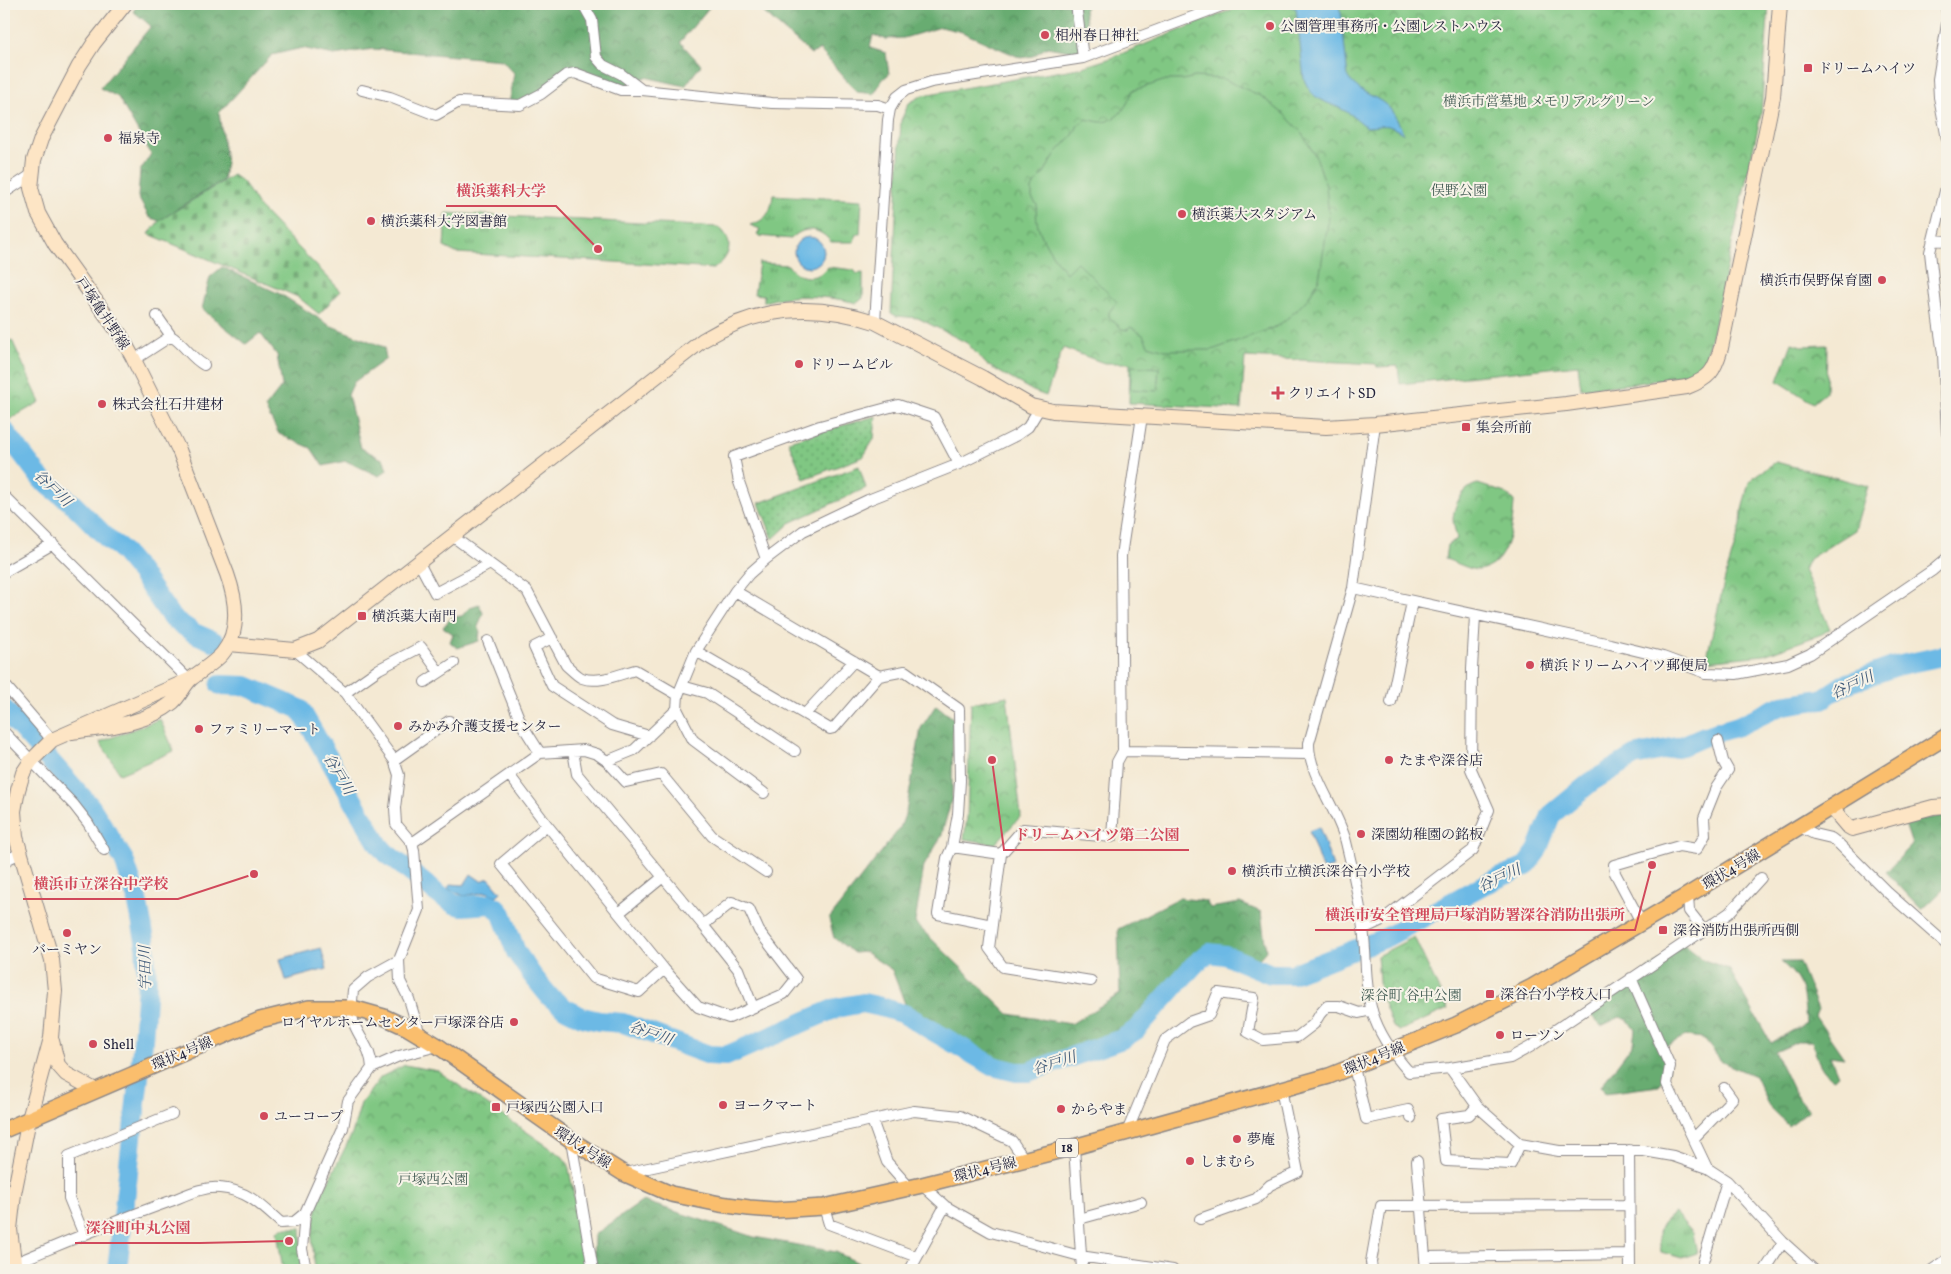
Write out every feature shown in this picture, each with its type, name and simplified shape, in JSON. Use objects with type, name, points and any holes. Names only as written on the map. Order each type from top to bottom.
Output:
[{"type":"main road","name":"環状4号線","points":[[4,1130],[260,1020],[309,1008],[352,1008],[384,1017],[420,1035],[571,1140],[623,1173],[671,1194],[720,1204],[775,1210],[824,1207],[1024,1159],[1281,1089],[1354,1067],[1484,1013],[1532,987],[1688,895],[1947,736]]},
{"type":"street","name":"戸塚亀井野線","points":[[125,4],[94,43],[79,66],[37,147],[31,175],[31,188],[38,213],[55,244],[121,336],[179,450],[233,589],[236,607],[234,626],[229,644]]},
{"type":"street","points":[[583,4],[592,20],[596,56],[603,65],[621,74],[642,90]]},
{"type":"street","points":[[1076,4],[1083,58]]},
{"type":"street","points":[[875,322],[890,109],[897,97],[906,90],[931,82],[1083,58],[1227,4]]},
{"type":"street","points":[[305,1213],[294,1222],[281,1223],[254,1198],[242,1192],[218,1188],[196,1192],[135,1214],[15,1266],[10,1229],[14,1194],[29,1119],[51,1038],[55,991],[52,960],[21,853],[9,822],[23,774],[34,758],[50,742],[189,680],[221,655],[229,644],[295,650],[318,641],[665,368],[718,331],[733,323],[759,315],[800,309],[842,312],[875,322],[1040,409],[1326,427],[1375,424],[1566,404],[1687,387],[1704,380],[1716,365],[1773,97],[1780,4]]},
{"type":"street","points":[[1946,4],[1947,14]]},
{"type":"street","points":[[1947,24],[1938,79],[1938,97],[1945,114],[1947,139]]},
{"type":"street","points":[[362,90],[390,97],[436,115],[459,102],[520,105],[540,94],[566,75],[575,73],[621,90],[642,90],[772,103],[878,105],[890,109]]},
{"type":"street","points":[[4,193],[31,175]]},
{"type":"street","points":[[1947,183],[1930,252],[1943,354],[1947,433]]},
{"type":"street","points":[[1933,240],[1947,241]]},
{"type":"street","points":[[1936,306],[1947,308]]},
{"type":"street","points":[[157,316],[171,336],[178,340],[198,362],[204,365]]},
{"type":"street","points":[[134,360],[171,336]]},
{"type":"street","points":[[766,559],[739,482],[734,457],[820,426],[898,404],[934,417],[958,464]]},
{"type":"street","points":[[764,793],[693,740],[677,709],[680,690],[696,651],[735,591],[749,574],[766,559],[803,531],[868,500],[958,464],[1017,435],[1028,427],[1040,409]]},
{"type":"street","points":[[1092,981],[1003,967],[989,948],[1001,854],[1023,829],[1112,837],[1118,762],[1123,751],[1121,556],[1142,416]]},
{"type":"street","points":[[1375,424],[1353,588],[1309,743],[1309,754],[1333,807],[1345,840],[1363,932],[1364,956],[1372,1010],[1391,1052],[1409,1072],[1450,1068],[1510,1058],[1530,1047],[1729,913],[1761,878]]},
{"type":"street","points":[[4,496],[189,680]]},
{"type":"street","points":[[452,536],[528,591],[566,665],[582,678],[595,680],[635,670],[680,690],[707,693],[795,752]]},
{"type":"street","points":[[4,572],[53,544]]},
{"type":"street","points":[[1353,588],[1663,657],[1706,673],[1736,674],[1788,664],[1810,654],[1933,570],[1947,558]]},
{"type":"street","points":[[418,562],[435,593],[490,564]]},
{"type":"street","points":[[735,591],[879,676]]},
{"type":"street","points":[[1391,702],[1412,602]]},
{"type":"street","points":[[1363,932],[1382,920],[1473,850],[1489,810],[1471,769],[1472,669],[1475,616]]},
{"type":"street","points":[[552,638],[534,647],[552,686],[612,725],[649,736]]},
{"type":"street","points":[[488,641],[521,723],[540,753]]},
{"type":"street","points":[[345,693],[379,669],[421,647],[439,672]]},
{"type":"street","points":[[295,650],[345,693],[394,760],[400,775],[395,808],[396,824],[412,843],[419,910],[399,960],[400,981],[409,999],[420,1035]]},
{"type":"street","points":[[696,651],[805,714],[820,725],[830,729],[834,728],[879,676],[905,671],[960,709],[958,814],[952,847],[947,858],[938,914],[992,925]]},
{"type":"street","points":[[805,714],[854,662]]},
{"type":"street","points":[[425,682],[454,663]]},
{"type":"street","points":[[4,684],[50,742]]},
{"type":"street","points":[[607,761],[634,750],[677,709]]},
{"type":"street","points":[[394,760],[449,721]]},
{"type":"street","points":[[4,732],[34,758],[74,805],[88,823],[104,850]]},
{"type":"street","points":[[1642,922],[1615,872],[1614,865],[1679,846],[1697,849],[1705,834],[1704,818],[1716,788],[1728,770],[1718,741]]},
{"type":"street","points":[[412,843],[510,776],[540,753],[584,750],[597,754],[607,761],[626,782],[661,774],[712,836],[766,872]]},
{"type":"street","points":[[573,751],[577,774],[703,925],[738,970],[753,1007]]},
{"type":"street","points":[[1123,751],[1309,754]]},
{"type":"street","points":[[510,776],[664,970],[698,1007],[729,1018],[784,994],[796,979],[759,932],[749,909],[732,902],[703,925]]},
{"type":"street","points":[[1831,807],[1847,826],[1852,828],[1934,807],[1947,806]]},
{"type":"street","points":[[548,825],[501,864],[507,872],[593,978],[640,992],[664,970]]},
{"type":"street","points":[[1800,827],[1814,834],[1831,838],[1839,844],[1887,892],[1947,946]]},
{"type":"street","points":[[952,847],[1001,854]]},
{"type":"street","points":[[4,864],[8,859],[21,853]]},
{"type":"street","points":[[619,914],[663,877]]},
{"type":"street","points":[[1688,895],[1690,910],[1704,930]]},
{"type":"street","points":[[372,1068],[369,1050],[354,1024],[352,1008],[353,990],[368,977],[399,960]]},
{"type":"street","points":[[1631,978],[1670,1066],[1667,1084],[1707,1168]]},
{"type":"street","points":[[1127,1132],[1165,1040],[1189,1022],[1209,1015],[1218,993],[1254,998],[1248,1032],[1263,1040],[1298,1037],[1314,1024],[1328,1006],[1339,1006],[1359,1013],[1372,1010]]},
{"type":"street","points":[[51,1038],[58,1065],[66,1074],[95,1090]]},
{"type":"street","points":[[306,1270],[302,1249],[305,1213],[343,1128],[348,1101],[372,1068],[399,1056],[438,1046]]},
{"type":"street","points":[[1354,1067],[1366,1119],[1408,1110],[1411,1118]]},
{"type":"street","points":[[1450,1068],[1477,1106],[1520,1144],[1559,1151],[1644,1151],[1673,1156],[1707,1168],[1727,1181],[1783,1242],[1814,1270]]},
{"type":"street","points":[[1693,1139],[1732,1100],[1724,1088]]},
{"type":"street","points":[[1200,1218],[1256,1199],[1270,1185],[1298,1172],[1281,1089]]},
{"type":"street","points":[[1477,1106],[1469,1115],[1441,1119],[1446,1161],[1511,1164],[1520,1144]]},
{"type":"street","points":[[623,1173],[914,1111],[960,1116],[1012,1141],[1024,1159]]},
{"type":"street","points":[[84,1235],[69,1198],[69,1156],[172,1114]]},
{"type":"street","points":[[872,1120],[887,1162],[915,1186],[945,1206],[991,1232],[1080,1256],[1173,1270]]},
{"type":"street","points":[[571,1140],[593,1270]]},
{"type":"street","points":[[1074,1146],[1082,1270]]},
{"type":"street","points":[[1629,1150],[1630,1270]]},
{"type":"street","points":[[1417,1161],[1426,1270]]},
{"type":"street","points":[[1703,1270],[1703,1262],[1727,1181]]},
{"type":"street","points":[[1079,1219],[1140,1202]]},
{"type":"street","points":[[1372,1270],[1371,1262],[1381,1206],[1629,1205]]},
{"type":"street","points":[[910,1270],[945,1206]]},
{"type":"street","points":[[824,1207],[829,1224],[917,1257]]},
{"type":"street","points":[[1765,1270],[1783,1242]]},
{"type":"street","points":[[1425,1257],[1630,1254]]},
{"type":"street","points":[[1932,1270],[1947,1260]]},
{"type":"green space","points":[[139,4],[712,4],[680,42],[701,65],[685,86],[645,77],[621,90],[575,73],[541,94],[509,105],[514,73],[502,60],[373,49],[334,55],[302,48],[272,55],[219,113],[226,162],[223,180],[159,221],[149,217],[138,197],[140,171],[151,154],[118,97],[100,88],[151,26],[133,11]]},
{"type":"green space","points":[[754,4],[1088,4],[1084,10],[1089,40],[1082,53],[1047,47],[1033,56],[1021,58],[962,32],[941,27],[904,38],[885,39],[873,35],[870,48],[886,53],[889,74],[883,79],[874,94],[857,92],[820,50],[811,54]]},
{"type":"green space","name":"俣野公園","points":[[1246,4],[1769,4],[1761,114],[1712,333],[1706,356],[1701,365],[1689,373],[1660,380],[1581,389],[1578,365],[1400,384],[1398,366],[1377,367],[1376,364],[1245,357],[1241,409],[1129,403],[1130,363],[1104,363],[1063,348],[1046,396],[1033,391],[987,365],[967,343],[918,318],[896,316],[891,313],[901,120],[909,103],[923,95],[1079,68],[1108,59]]},
{"type":"green space","name":"横浜薬大スタジアム","points":[[1195,77],[1223,79],[1261,96],[1285,115],[1302,133],[1317,159],[1326,186],[1329,217],[1319,279],[1309,297],[1278,326],[1212,350],[1165,350],[1148,345],[1143,335],[1131,327],[1127,330],[1122,329],[1109,317],[1109,312],[1117,302],[1077,262],[1066,273],[1049,250],[1040,232],[1036,214],[1037,205],[1032,198],[1032,189],[1056,153],[1073,135],[1078,125],[1086,119],[1102,122],[1108,121],[1122,111],[1132,91],[1166,80],[1183,80]]},
{"type":"green space","points":[[233,175],[244,183],[258,206],[341,291],[319,314],[298,297],[149,234],[159,221]]},
{"type":"green space","points":[[773,195],[862,200],[860,234],[856,234],[854,242],[831,242],[827,237],[812,230],[801,232],[791,239],[759,236],[757,234],[760,229],[750,225],[764,218],[771,206]]},
{"type":"green space","points":[[446,213],[718,227],[727,238],[729,249],[719,265],[713,269],[456,253],[444,247]]},
{"type":"green space","points":[[759,263],[788,265],[797,274],[808,277],[819,275],[828,267],[854,270],[857,274],[863,273],[863,298],[857,303],[810,296],[787,297],[764,302],[764,295],[754,294]]},
{"type":"green space","points":[[222,267],[282,295],[329,325],[384,347],[386,359],[354,382],[348,395],[361,448],[384,460],[387,470],[379,476],[346,461],[323,466],[311,448],[279,434],[265,408],[282,386],[277,355],[260,333],[246,344],[202,309],[210,277]]},
{"type":"green space","points":[[12,340],[40,402],[7,421],[4,413],[4,343]]},
{"type":"green space","points":[[1792,343],[1802,346],[1827,345],[1826,392],[1813,403],[1778,381]]},
{"type":"green space","points":[[1132,366],[1159,368],[1157,391],[1130,389]]},
{"type":"green space","points":[[876,416],[874,439],[863,457],[804,479],[788,441]]},
{"type":"green space","points":[[1776,462],[1868,486],[1855,530],[1809,559],[1804,570],[1830,629],[1822,634],[1764,655],[1706,661],[1725,578],[1741,525],[1742,510],[1749,482]]},
{"type":"green space","points":[[859,466],[866,488],[790,523],[773,539],[759,503]]},
{"type":"green space","points":[[1478,484],[1505,493],[1514,501],[1510,532],[1502,553],[1496,562],[1478,570],[1445,559],[1447,545],[1457,539],[1453,519],[1457,502],[1464,492]]},
{"type":"green space","points":[[479,604],[483,613],[478,627],[480,630],[479,641],[457,648],[450,642],[453,634],[443,627],[452,617],[462,616],[470,607]]},
{"type":"green space","points":[[1007,696],[1021,816],[995,844],[964,839],[967,818],[971,703]]},
{"type":"green space","points":[[936,705],[953,718],[952,798],[941,837],[924,866],[915,923],[1009,1014],[1071,1024],[1120,994],[1118,929],[1179,898],[1206,901],[1210,908],[1240,903],[1261,912],[1266,951],[1253,965],[1225,955],[1209,953],[1194,965],[1136,1029],[1122,1039],[1028,1067],[995,1062],[907,1009],[892,970],[865,952],[854,953],[834,938],[829,919],[900,828],[906,812],[921,728]]},
{"type":"green space","points":[[160,719],[174,751],[120,774],[100,742]]},
{"type":"green space","points":[[1947,816],[1946,887],[1922,910],[1886,872],[1912,845],[1904,821]]},
{"type":"green space","name":"深谷町 谷中公園","points":[[1414,937],[1448,1009],[1399,1031],[1393,1027],[1380,993],[1377,956]]},
{"type":"green space","points":[[1683,944],[1704,960],[1729,969],[1771,1043],[1806,1023],[1803,996],[1799,982],[1781,962],[1799,962],[1818,1009],[1815,1016],[1844,1058],[1830,1056],[1838,1075],[1834,1079],[1822,1068],[1812,1041],[1800,1041],[1775,1052],[1794,1092],[1809,1110],[1789,1126],[1769,1107],[1755,1076],[1722,1062],[1703,1038],[1685,1036],[1661,1049],[1669,1070],[1659,1086],[1605,1093],[1601,1086],[1633,1044],[1635,1030],[1628,1020],[1620,1017],[1601,1026],[1589,1013]]},
{"type":"green space","name":"戸塚西公園","points":[[405,1065],[438,1071],[562,1156],[568,1164],[587,1270],[315,1270],[312,1237],[318,1202],[352,1134],[361,1103],[381,1077]]},
{"type":"green space","points":[[643,1201],[754,1237],[836,1252],[873,1270],[593,1270],[594,1235]]},
{"type":"green space","points":[[1675,1213],[1693,1233],[1697,1253],[1682,1258],[1661,1252],[1659,1234],[1661,1226]]},
{"type":"green space","points":[[282,1228],[301,1228],[302,1270],[283,1270],[277,1232]]},
{"type":"water","points":[[1291,4],[1338,4],[1341,13],[1348,78],[1353,84],[1390,109],[1404,134],[1386,126],[1367,127],[1348,113],[1321,100],[1312,93],[1304,79],[1296,8],[1289,6]]},
{"type":"water","points":[[809,237],[820,241],[824,252],[820,263],[809,267],[798,263],[794,252],[798,241]]},
{"type":"water","points":[[1319,827],[1333,867],[1323,871],[1309,831]]},
{"type":"water","points":[[471,874],[481,881],[489,878],[501,892],[497,896],[486,892],[464,896],[448,889],[450,884],[464,885]]},
{"type":"water","points":[[321,948],[327,969],[286,980],[280,959]]},
{"type":"waterway","name":"谷戸川","points":[[4,430],[42,480],[73,504],[111,542],[119,547],[139,571],[172,618],[194,633],[215,642]]},
{"type":"waterway","name":"谷戸川","points":[[220,685],[246,686],[300,709],[379,845],[385,852],[439,895],[454,904],[462,906],[490,904],[497,908],[502,914],[516,952],[532,975],[550,997],[566,1009],[582,1017],[623,1023],[709,1055],[726,1056],[836,1008],[863,1003],[904,1014],[993,1066],[1017,1072],[1028,1072],[1122,1039],[1136,1030],[1194,965],[1209,953],[1225,955],[1271,974],[1292,974],[1387,937],[1485,884],[1526,866],[1537,851],[1551,815],[1591,782],[1634,756],[1682,746],[1705,736],[1738,726],[1783,705],[1822,699],[1843,685],[1896,666],[1947,655]]},
{"type":"waterway","name":"宇田川","points":[[4,709],[91,807],[124,860],[137,899],[145,940],[147,984],[143,1041],[117,1270]]},
{"type":"place","name":"公園管理事務所・公園レストハウス","points":[[1270,26]]},
{"type":"place","name":"相州春日神社","points":[[1045,35]]},
{"type":"place","name":"ドリームハイツ","points":[[1808,68]]},
{"type":"place","name":"福泉寺","points":[[108,138]]},
{"type":"place","name":"横浜薬大スタジアム","points":[[1182,214]]},
{"type":"place","name":"横浜薬科大学図書館","points":[[371,221]]},
{"type":"place","name":"横浜薬科大学","points":[[598,249]]},
{"type":"place","name":"横浜市俣野保育園","points":[[1882,280]]},
{"type":"place","name":"ドリームビル","points":[[799,364]]},
{"type":"place","name":"クリエイトSD","points":[[1278,393]]},
{"type":"place","name":"株式会社石井建材","points":[[102,404]]},
{"type":"place","name":"集会所前","points":[[1466,427]]},
{"type":"place","name":"横浜薬大南門","points":[[362,616]]},
{"type":"place","name":"横浜ドリームハイツ郵便局","points":[[1530,665]]},
{"type":"place","name":"みかみ介護支援センター","points":[[398,726]]},
{"type":"place","name":"ファミリーマート","points":[[199,729]]},
{"type":"place","name":"ドリ－ムハイツ第二公園","points":[[992,760]]},
{"type":"place","name":"たまや深谷店","points":[[1389,760]]},
{"type":"place","name":"深園幼稚園の銘板","points":[[1361,834]]},
{"type":"place","name":"横浜市安全管理局戸塚消防署深谷消防出張所","points":[[1652,865]]},
{"type":"place","name":"横浜市立横浜深谷台小学校","points":[[1232,871]]},
{"type":"place","name":"横浜市立深谷中学校","points":[[254,874]]},
{"type":"place","name":"深谷消防出張所西側","points":[[1663,930]]},
{"type":"place","name":"バーミヤン","points":[[67,933]]},
{"type":"place","name":"深谷台小学校入口","points":[[1490,994]]},
{"type":"place","name":"ロイヤルホームセンター戸塚深谷店","points":[[514,1022]]},
{"type":"place","name":"ローソン","points":[[1500,1035]]},
{"type":"place","name":"Shell","points":[[93,1044]]},
{"type":"place","name":"ヨークマート","points":[[723,1105]]},
{"type":"place","name":"戸塚西公園入口","points":[[496,1107]]},
{"type":"place","name":"からやま","points":[[1061,1109]]},
{"type":"place","name":"ユーコープ","points":[[264,1116]]},
{"type":"place","name":"夢庵","points":[[1237,1139]]},
{"type":"place","name":"しまむら","points":[[1190,1161]]},
{"type":"place","name":"深谷町中丸公園","points":[[289,1241]]},
{"type":"park label","name":"横浜市営墓地 メモリアルグリーン","points":[[1549,101]]}]
